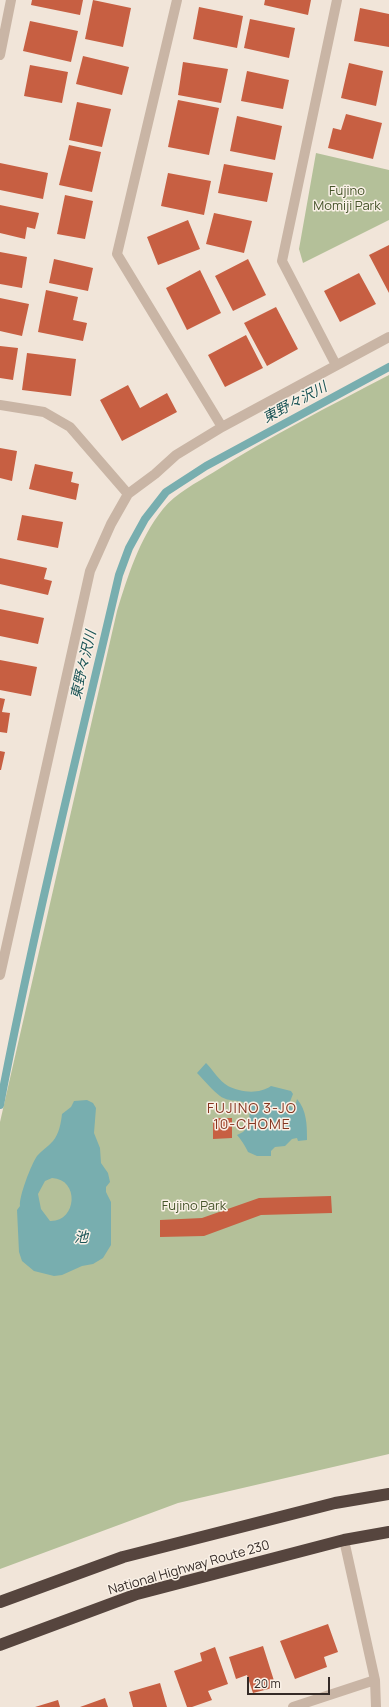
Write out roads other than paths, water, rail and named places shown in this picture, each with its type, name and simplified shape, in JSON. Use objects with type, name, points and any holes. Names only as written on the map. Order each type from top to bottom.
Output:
[{"type":"highway","name":"National Highway Route 230","points":[[0,1602],[123,1557],[335,1503],[389,1494]]},
{"type":"highway","name":"National Highway Route 230","points":[[0,1646],[137,1594],[344,1540],[389,1532]]},
{"type":"street","points":[[0,54],[11,0]]},
{"type":"street","points":[[177,0],[117,254],[222,427]]},
{"type":"street","points":[[336,365],[282,261],[337,0]]},
{"type":"street","points":[[0,975],[90,571],[111,524],[128,494],[155,474],[176,455],[222,427],[389,337]]},
{"type":"street","points":[[0,405],[44,412],[70,428],[128,494]]},
{"type":"street","points":[[344,1540],[375,1680],[376,1707]]},
{"type":"street","points":[[293,1707],[375,1680]]},
{"type":"water","points":[[206,1063],[222,1081],[233,1088],[255,1092],[271,1086],[291,1091],[293,1094],[289,1104],[292,1108],[295,1107],[297,1099],[305,1113],[307,1140],[298,1141],[297,1138],[292,1139],[285,1146],[275,1147],[271,1151],[271,1156],[257,1156],[248,1152],[237,1135],[243,1132],[247,1127],[249,1106],[242,1102],[224,1098],[211,1088],[197,1073]]},
{"type":"water","name":"池","points":[[87,1100],[93,1103],[96,1108],[94,1133],[100,1148],[101,1163],[108,1173],[110,1182],[106,1187],[106,1192],[111,1202],[111,1245],[103,1258],[93,1264],[82,1266],[62,1275],[54,1276],[34,1271],[22,1261],[19,1252],[17,1210],[20,1206],[23,1188],[37,1156],[55,1138],[62,1114],[71,1107],[74,1101]],"holes":[[[52,1178],[61,1180],[67,1185],[71,1192],[72,1200],[70,1208],[66,1215],[59,1219],[50,1221],[41,1209],[38,1194],[45,1181]]]},
{"type":"waterway","name":"東野々沢川","points":[[0,1105],[27,972],[57,839],[119,575],[129,548],[145,519],[166,492],[206,466],[389,367]]},
{"type":"district","name":"FUJINO 3-JO 10-CHOME","points":[[252,1118]]},
{"type":"park label","name":"Fujino Momiji Park","points":[[347,198]]},
{"type":"park label","name":"Fujino Park","points":[[194,1206]]}]
